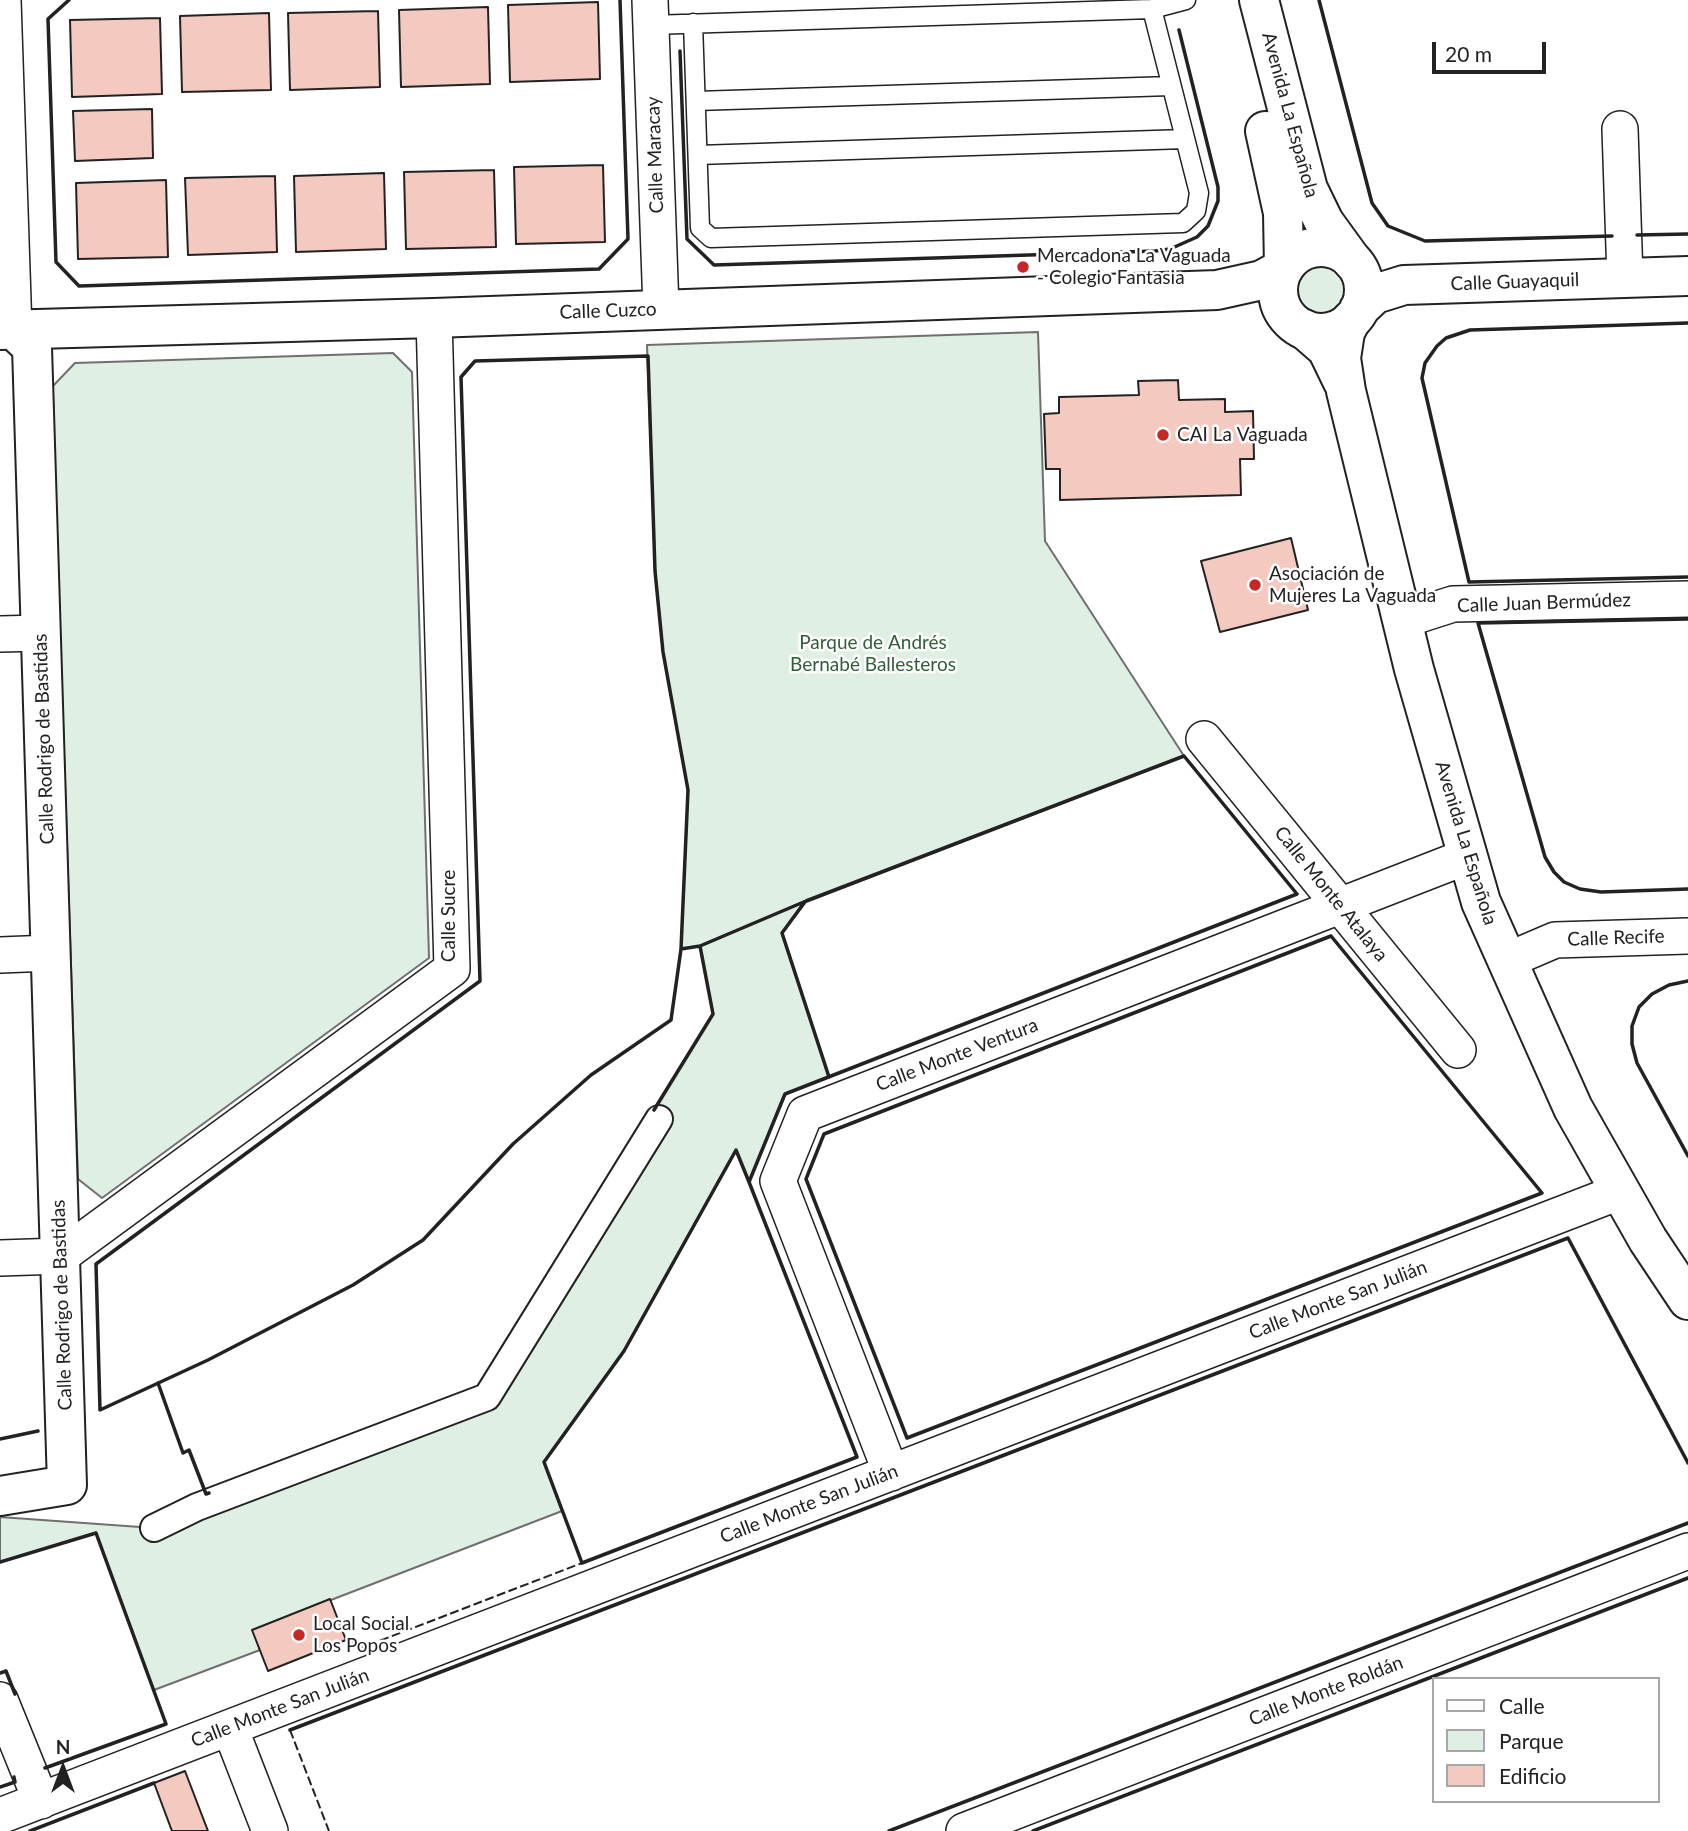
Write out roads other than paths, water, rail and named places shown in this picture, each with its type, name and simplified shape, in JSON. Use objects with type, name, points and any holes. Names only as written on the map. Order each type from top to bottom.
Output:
[{"type":"street","points":[[3,0],[7,330]]},
{"type":"street","name":"Avenida La Española","points":[[1232,0],[1281,195],[1285,233],[1284,268]]},
{"type":"street","name":"Avenida La Española","points":[[1259,0],[1308,190],[1324,222],[1353,262]]},
{"type":"street","name":"Calle Maracay","points":[[650,12],[661,309]]},
{"type":"street","points":[[1620,129],[1625,278]]},
{"type":"street","points":[[1316,247],[1330,248],[1353,262],[1364,285],[1355,315],[1329,332],[1298,326],[1285,313],[1278,290],[1284,268],[1302,251],[1316,247]]},
{"type":"street","name":"Calle Guayaquil","points":[[1353,262],[1374,278],[1404,285],[1688,276]]},
{"type":"street","name":"Calle Cuzco","points":[[1217,290],[1262,280],[1284,268]]},
{"type":"street","name":"Calle Guayaquil","points":[[1355,315],[1375,294],[1404,285]]},
{"type":"street","name":"Calle Cuzco","points":[[7,330],[434,318],[1217,290],[1254,295],[1279,309],[1298,326]]},
{"type":"street","name":"Avenida La Española","points":[[1355,315],[1345,332],[1341,358],[1346,391],[1403,620],[1481,902],[1573,1108],[1619,1192],[1688,1300]]},
{"type":"street","name":"Calle Sucre","points":[[61,1256],[452,969],[434,318]]},
{"type":"street","name":"Avenida La Española","points":[[1298,326],[1327,349],[1346,391]]},
{"type":"street","name":"Calle Rodrigo de Bastidas","points":[[0,1496],[67,1485],[32,347],[7,330]]},
{"type":"street","name":"Calle Juan Bermúdez","points":[[1403,620],[1453,604],[1688,599]]},
{"type":"street","points":[[0,634],[41,633]]},
{"type":"street","name":"Calle Monte Atalaya","points":[[1203,739],[1458,1050]]},
{"type":"street","name":"Calle Monte Ventura","points":[[891,1472],[778,1181],[805,1114],[1468,856]]},
{"type":"street","name":"Calle Recife","points":[[1506,961],[1555,940],[1688,936]]},
{"type":"street","points":[[0,954],[51,953]]},
{"type":"street","points":[[154,1528],[197,1507],[487,1397],[659,1119]]},
{"type":"street","name":"Calle Monte San Julián","points":[[0,1816],[1619,1192]]},
{"type":"street","points":[[0,1258],[61,1256]]},
{"type":"street","name":"Calle Monte Roldán","points":[[964,1831],[1688,1551]]},
{"type":"street","points":[[0,1700],[40,1801]]},
{"type":"street","points":[[230,1728],[270,1831]]},
{"type":"lane","points":[[650,12],[693,23],[1152,9],[1186,0]]},
{"type":"lane","points":[[693,23],[700,228],[711,238],[1183,223],[1196,211],[1199,193],[1152,9]]},
{"type":"lane","points":[[696,101],[1171,86]]},
{"type":"lane","points":[[698,155],[1185,139]]},
{"type":"place","name":"Mercadona La Vaguada - Colegio Fantasia","points":[[1023,267]]},
{"type":"place","name":"CAI La Vaguada","points":[[1163,435]]},
{"type":"place","name":"Asociación de Mujeres La Vaguada","points":[[1255,585]]},
{"type":"place","name":"Local Social Los Popos","points":[[299,1635]]},
{"type":"park label","name":"Parque de Andrés Bernabé Ballesteros","points":[[873,654]]}]
